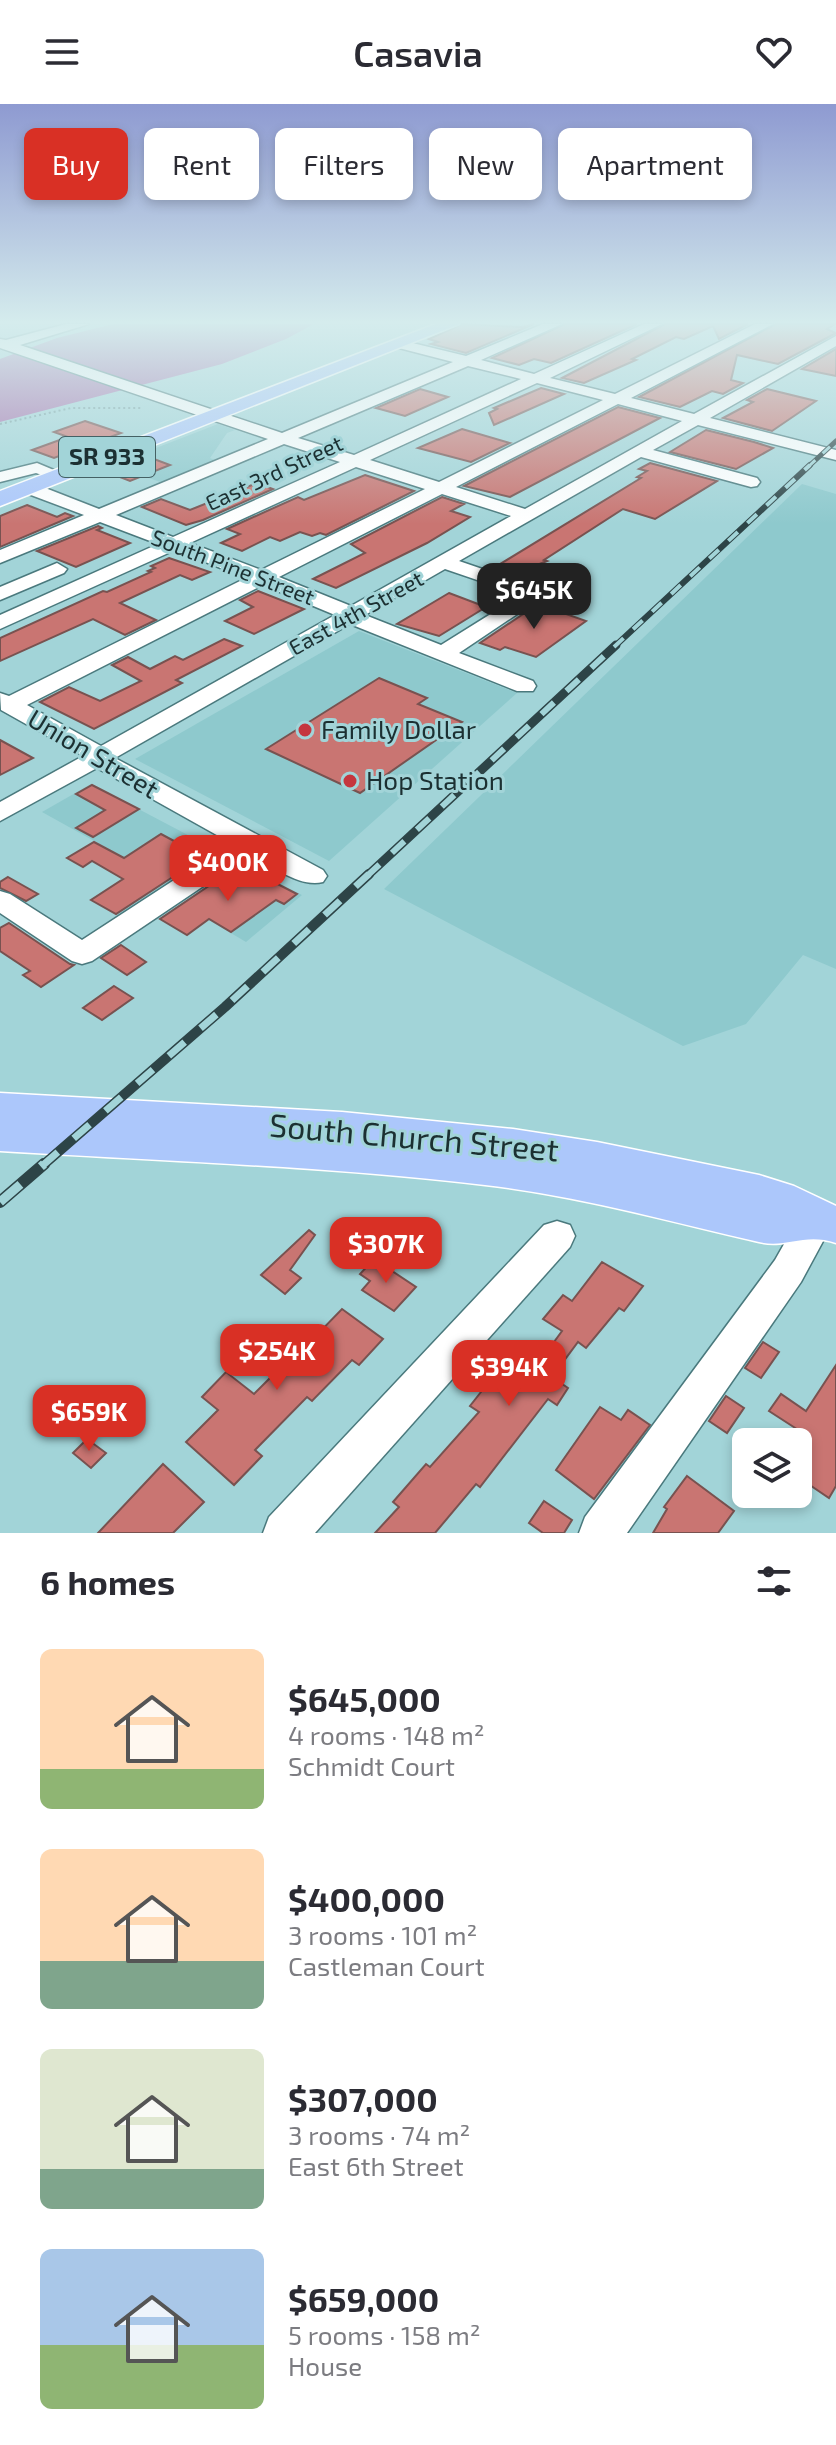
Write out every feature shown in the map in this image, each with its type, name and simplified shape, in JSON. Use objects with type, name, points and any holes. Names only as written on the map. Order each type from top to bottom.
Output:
[{"type":"main road","name":"SR 933","points":[[0,499],[278,391]]},
{"type":"main road","name":"South Church Street","points":[[0,1108],[335,1128],[525,1146],[596,1157],[773,1196],[826,1222]]},
{"type":"main road","name":"South Church Street","points":[[0,1135],[459,1165],[589,1184],[767,1226],[826,1222]]},
{"type":"street","points":[[122,391],[148,401],[215,415],[529,516]]},
{"type":"street","points":[[0,557],[396,391]]},
{"type":"street","name":"East 3rd Street","points":[[0,623],[508,391]]},
{"type":"street","points":[[582,391],[836,455]]},
{"type":"street","points":[[5,702],[633,391]]},
{"type":"street","name":"East 4th Street","points":[[0,813],[747,391]]},
{"type":"street","points":[[640,452],[751,482]]},
{"type":"street","points":[[0,477],[37,468],[59,476]]},
{"type":"street","name":"South Pine Street","points":[[29,488],[334,605],[442,654],[525,686]]},
{"type":"street","points":[[442,654],[537,594],[445,563]]},
{"type":"street","points":[[0,594],[57,569]]},
{"type":"street","name":"Union Street","points":[[5,702],[86,745],[112,769],[313,876]]},
{"type":"street","points":[[0,900],[82,954],[249,843]]},
{"type":"street","points":[[601,1533],[826,1222]]},
{"type":"street","points":[[285,1533],[557,1236]]},
{"type":"path","points":[[0,424],[71,408],[122,410],[148,401]]},
{"type":"shaded area","points":[[0,391],[120,391],[0,422]]},
{"type":"shaded area","points":[[218,424],[235,430],[227,433],[210,458],[219,462],[166,484],[112,465]]},
{"type":"shaded area","points":[[802,484],[836,494],[836,969],[803,955],[746,1024],[683,1046],[384,889]]},
{"type":"shaded area","points":[[359,631],[517,693],[329,861],[135,759]]},
{"type":"shaded area","points":[[91,784],[222,853],[123,919],[92,900],[141,867],[42,812]]},
{"type":"shaded area","points":[[261,874],[302,895],[246,942],[202,916]]},
{"type":"building","points":[[416,391],[448,397],[405,416],[376,408]]},
{"type":"building","points":[[535,391],[564,394],[494,425],[489,413],[497,409],[494,408]]},
{"type":"building","points":[[651,391],[729,391],[723,394],[712,391],[680,407],[639,397]]},
{"type":"building","points":[[764,391],[774,391],[816,401],[772,431],[723,418],[753,402],[747,400]]},
{"type":"building","points":[[618,407],[660,418],[510,497],[464,486]]},
{"type":"building","points":[[85,421],[121,433],[54,458],[32,450],[68,437],[54,432]]},
{"type":"building","points":[[462,429],[510,443],[471,462],[418,448]]},
{"type":"building","points":[[706,430],[773,448],[736,469],[670,452]]},
{"type":"building","points":[[146,456],[170,465],[130,481],[102,470]]},
{"type":"building","points":[[650,463],[717,481],[655,519],[623,509],[544,560],[547,561],[542,563],[572,573],[547,590],[529,580],[492,569],[641,478],[637,477],[647,471],[639,469]]},
{"type":"building","points":[[365,475],[414,491],[326,535],[320,533],[312,536],[300,532],[280,541],[270,537],[242,551],[221,543],[240,534],[227,529],[298,497],[304,500]]},
{"type":"building","points":[[257,483],[273,489],[186,525],[142,507],[161,499],[190,510]]},
{"type":"building","points":[[442,497],[464,504],[451,511],[470,517],[427,543],[336,588],[313,579],[365,553],[351,544]]},
{"type":"building","points":[[27,505],[57,517],[65,513],[73,516],[0,547],[0,516]]},
{"type":"building","points":[[98,526],[102,528],[97,530],[130,543],[76,567],[37,551]]},
{"type":"building","points":[[169,558],[210,572],[192,580],[180,575],[120,603],[156,620],[125,635],[93,619],[0,661],[0,638],[151,572],[148,571],[155,568],[151,566]]},
{"type":"building","points":[[258,591],[304,609],[254,634],[225,621],[253,607],[240,600]]},
{"type":"building","points":[[449,593],[486,607],[439,636],[397,624]]},
{"type":"building","points":[[538,604],[586,621],[536,657],[480,643]]},
{"type":"building","points":[[224,639],[242,646],[176,680],[182,683],[94,729],[40,702],[69,687],[100,701],[141,681],[112,665],[128,657],[150,669],[175,656],[183,660]]},
{"type":"building","points":[[379,678],[427,698],[418,704],[462,722],[360,793],[266,749]]},
{"type":"building","points":[[0,740],[33,758],[0,775]]},
{"type":"building","points":[[92,785],[139,809],[93,837],[76,828],[105,810],[76,794]]},
{"type":"building","points":[[161,834],[187,848],[194,844],[211,852],[116,914],[91,900],[123,879],[92,861],[83,867],[67,858],[94,842],[124,858]]},
{"type":"building","points":[[234,869],[256,880],[262,876],[297,894],[284,904],[276,900],[231,932],[209,919],[187,935],[160,919]]},
{"type":"building","points":[[8,877],[38,894],[26,901],[0,888],[0,882]]},
{"type":"building","points":[[9,923],[74,965],[41,987],[23,975],[30,971],[0,951],[0,928]]},
{"type":"building","points":[[121,945],[146,962],[127,975],[101,958]]},
{"type":"building","points":[[114,986],[133,998],[102,1020],[83,1008]]},
{"type":"building","points":[[309,1230],[315,1235],[290,1270],[301,1278],[285,1294],[261,1275]]},
{"type":"building","points":[[374,1259],[416,1287],[394,1311],[362,1290],[370,1281],[360,1274]]},
{"type":"building","points":[[602,1262],[643,1286],[624,1311],[619,1308],[586,1348],[578,1342],[552,1377],[568,1388],[557,1405],[548,1399],[480,1487],[476,1484],[435,1533],[375,1533],[399,1507],[393,1502],[426,1464],[430,1467],[479,1412],[470,1406],[492,1378],[502,1385],[529,1349],[543,1357],[562,1331],[543,1319],[563,1295],[572,1301]]},
{"type":"building","points":[[342,1309],[383,1339],[359,1365],[352,1360],[312,1401],[307,1397],[255,1450],[262,1456],[234,1485],[186,1442],[218,1410],[202,1397],[226,1372],[254,1394],[276,1372],[260,1358],[291,1327],[310,1342]]},
{"type":"building","points":[[763,1342],[779,1352],[761,1378],[745,1368]]},
{"type":"building","points":[[836,1365],[836,1486],[829,1498],[812,1486],[812,1428],[795,1428],[769,1411],[781,1394],[806,1411]]},
{"type":"building","points":[[726,1396],[744,1408],[727,1433],[709,1421]]},
{"type":"building","points":[[600,1407],[621,1420],[628,1410],[650,1425],[594,1499],[556,1470]]},
{"type":"building","points":[[87,1439],[106,1453],[91,1468],[73,1453]]},
{"type":"building","points":[[163,1464],[204,1502],[173,1533],[98,1533]]},
{"type":"building","points":[[687,1476],[734,1511],[718,1533],[653,1533],[667,1509],[664,1507]]},
{"type":"building","points":[[544,1501],[572,1520],[564,1533],[543,1533],[529,1523]]},
{"type":"railway","points":[[808,467],[836,441]]},
{"type":"railway","points":[[614,647],[810,465]]},
{"type":"railway","points":[[367,876],[616,645]]},
{"type":"railway","points":[[42,1166],[225,1007],[369,874]]},
{"type":"railway","points":[[0,1202],[44,1164]]},
{"type":"place","name":"Family Dollar","points":[[305,730]]},
{"type":"place","name":"Hop Station","points":[[350,781]]}]
